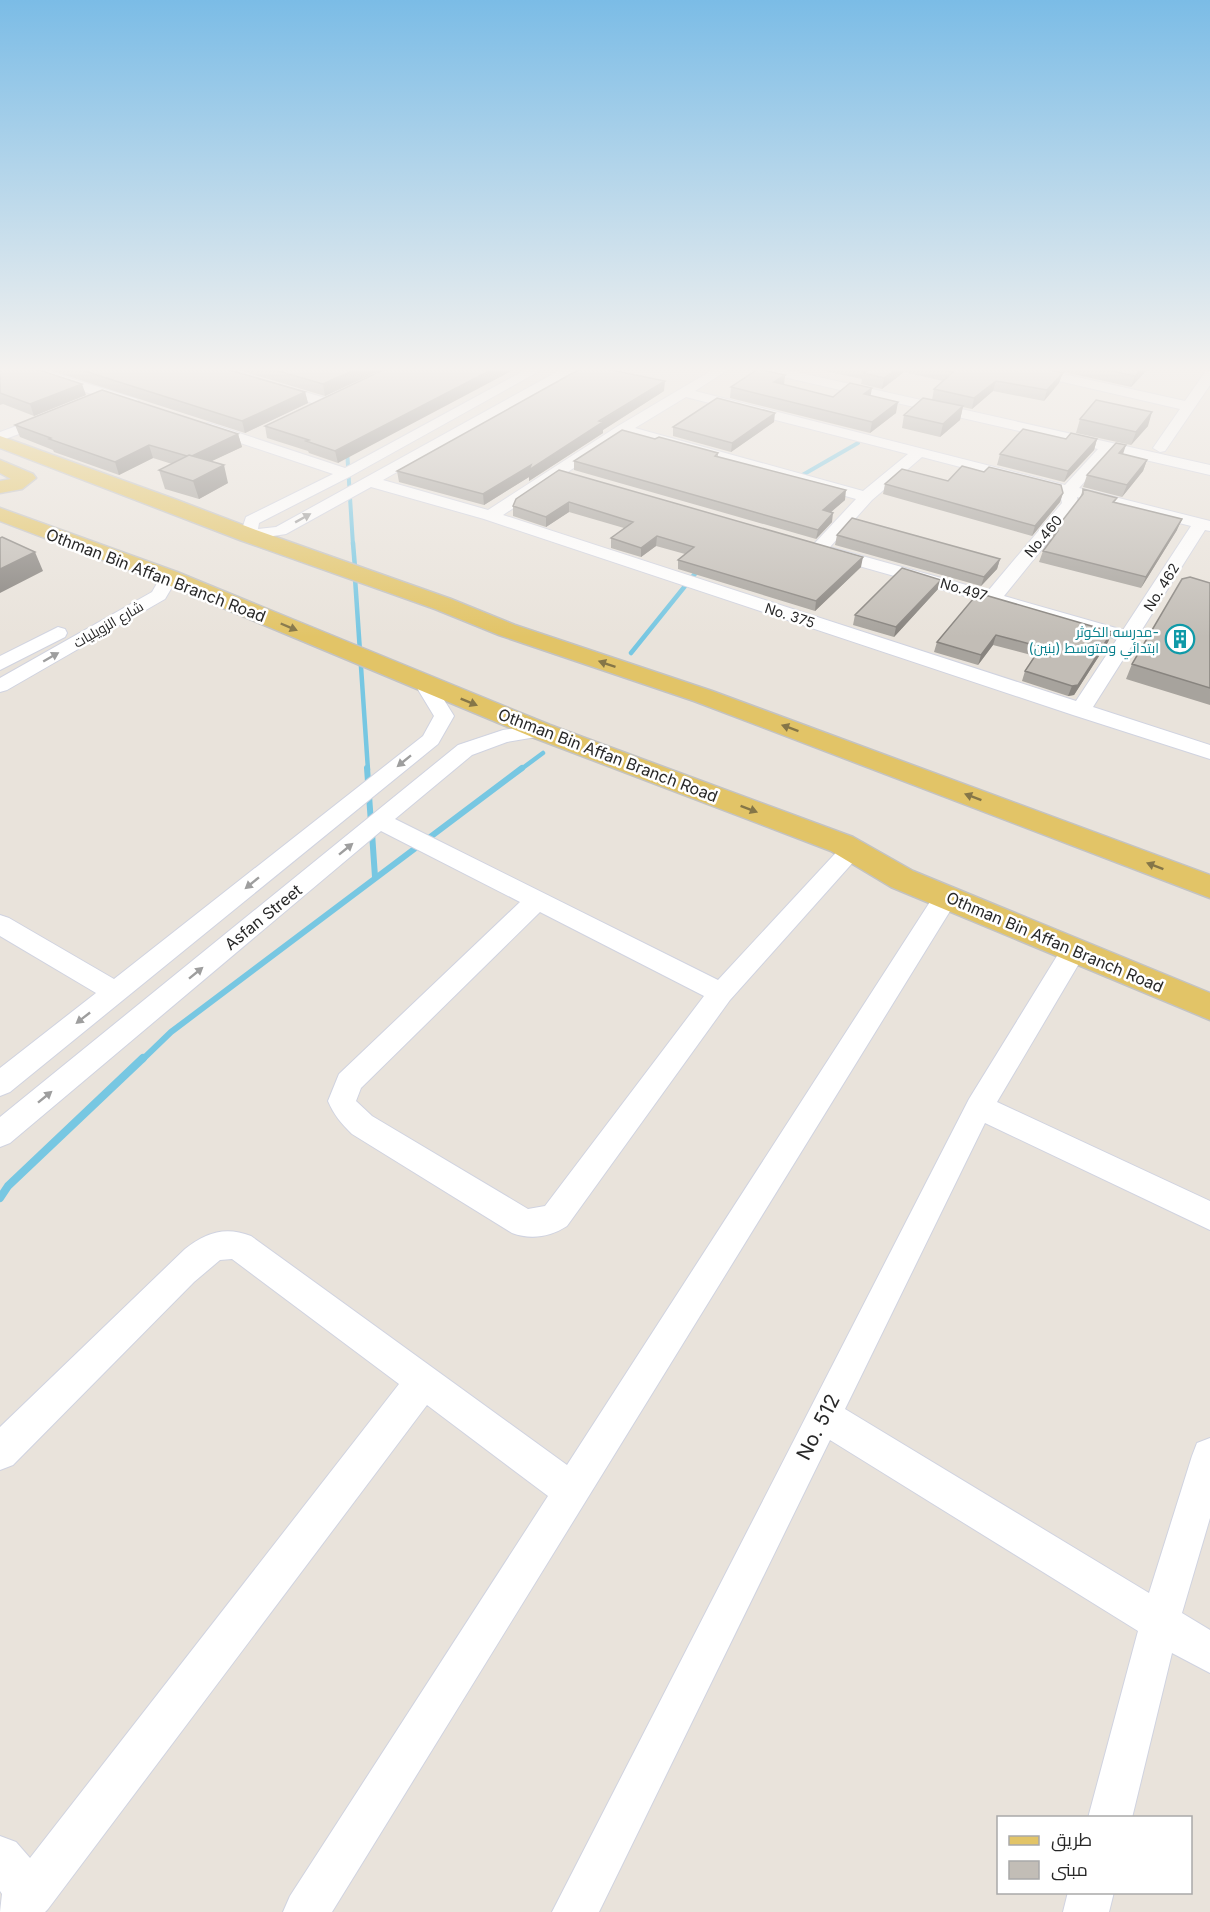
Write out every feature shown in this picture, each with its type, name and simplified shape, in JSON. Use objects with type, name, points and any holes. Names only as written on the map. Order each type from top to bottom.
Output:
[{"type":"main road","points":[[18,458],[83,480],[170,504]]},
{"type":"main road","points":[[44,458],[507,630],[714,700],[1210,887]]},
{"type":"main road","points":[[0,466],[24,476],[25,480],[0,487]]},
{"type":"main road","points":[[0,506],[63,539]]},
{"type":"main road","name":"Othman Bin Affan Branch Road","points":[[0,514],[169,577],[541,731],[842,844],[902,879],[1210,1007]]},
{"type":"street","points":[[302,458],[346,473]]},
{"type":"street","points":[[373,458],[252,520],[248,535],[280,531],[410,458]]},
{"type":"street","points":[[490,516],[578,458]]},
{"type":"street","points":[[727,458],[866,497],[912,458]]},
{"type":"street","points":[[939,458],[1205,525]]},
{"type":"street","name":"No.460","points":[[993,597],[1070,504],[1068,491],[1098,458]]},
{"type":"street","points":[[1158,458],[1210,470]]},
{"type":"street","points":[[557,472],[580,478]]},
{"type":"street","name":"No. 375","points":[[369,481],[490,516],[1210,752]]},
{"type":"street","name":"No.497","points":[[866,497],[813,547],[1129,637]]},
{"type":"street","name":"No. 462","points":[[1080,711],[1205,525]]},
{"type":"street","name":"شارع الزويليات","points":[[0,664],[134,592],[169,577]]},
{"type":"street","name":"شارع الزويليات","points":[[0,686],[159,595],[169,577]]},
{"type":"street","name":"Asfan Street","points":[[0,1084],[431,740],[444,716],[424,683]]},
{"type":"street","name":"Asfan Street","points":[[0,1134],[465,750],[503,736],[541,731]]},
{"type":"street","points":[[431,740],[449,733],[457,733],[467,740],[465,750]]},
{"type":"street","points":[[380,821],[721,993]]},
{"type":"street","points":[[537,900],[349,1082],[342,1101],[346,1110],[362,1125],[523,1223],[547,1222],[556,1216],[721,993],[852,850]]},
{"type":"street","points":[[306,1912],[946,897]]},
{"type":"street","points":[[0,924],[115,992]]},
{"type":"street","name":"No. 512","points":[[575,1912],[979,1107],[1074,950]]},
{"type":"street","points":[[979,1107],[1210,1216]]},
{"type":"street","points":[[0,1452],[183,1271],[206,1250],[219,1243],[229,1242],[240,1246],[572,1491]]},
{"type":"street","points":[[0,1858],[25,1902],[423,1382]]},
{"type":"street","points":[[824,1416],[1210,1653]]},
{"type":"street","points":[[1111,1816],[1160,1622],[1210,1456]]},
{"type":"street","points":[[1086,1912],[1091,1894]]},
{"type":"building","points":[[104,458],[123,458],[115,462]]},
{"type":"building","points":[[183,458],[200,458],[224,465],[193,481],[159,470]]},
{"type":"building","points":[[420,458],[547,458],[529,470],[531,465],[483,494],[397,471]]},
{"type":"building","points":[[578,458],[724,458],[846,490],[823,510],[833,513],[818,530],[574,461]]},
{"type":"building","points":[[1017,458],[1080,458],[1068,471]]},
{"type":"building","points":[[1102,458],[1147,460],[1127,485],[1087,475]]},
{"type":"building","points":[[962,466],[984,472],[989,467],[1061,485],[1063,493],[1035,526],[885,484],[902,469],[948,481]]},
{"type":"building","points":[[559,470],[863,557],[816,601],[678,560],[694,547],[657,536],[641,548],[611,538],[633,522],[569,502],[546,517],[513,506],[516,499]]},
{"type":"building","points":[[1083,489],[1117,498],[1113,502],[1182,519],[1146,577],[1043,551],[1058,531],[1055,530],[1083,494]]},
{"type":"building","points":[[852,518],[1000,559],[984,577],[837,535]]},
{"type":"building","points":[[0,538],[35,552],[0,569]]},
{"type":"building","points":[[902,568],[941,580],[896,627],[855,615]]},
{"type":"building","name":"مدرسه الكوثر- ابتدائي ومتوسط (بنين)","points":[[1190,577],[1210,583],[1210,688],[1132,664],[1182,579]]},
{"type":"building","points":[[978,593],[1112,632],[1078,685],[1072,686],[1025,671],[1041,647],[996,635],[981,655],[937,642]]},
{"type":"waterway","points":[[348,458],[353,545]]},
{"type":"waterway","points":[[799,477],[832,458]]},
{"type":"waterway","points":[[353,543],[355,568]]},
{"type":"waterway","points":[[631,653],[698,570]]},
{"type":"waterway","points":[[355,578],[368,770]]},
{"type":"waterway","points":[[520,770],[543,753]]},
{"type":"waterway","points":[[367,768],[371,823]]},
{"type":"waterway","points":[[142,1060],[171,1032],[522,768]]},
{"type":"waterway","points":[[372,833],[375,877]]},
{"type":"waterway","points":[[0,1198],[8,1186],[143,1058]]},
{"type":"place","name":"مدرسه الكوثر- ابتدائي ومتوسط (بنين)","points":[[1180,639]]}]
